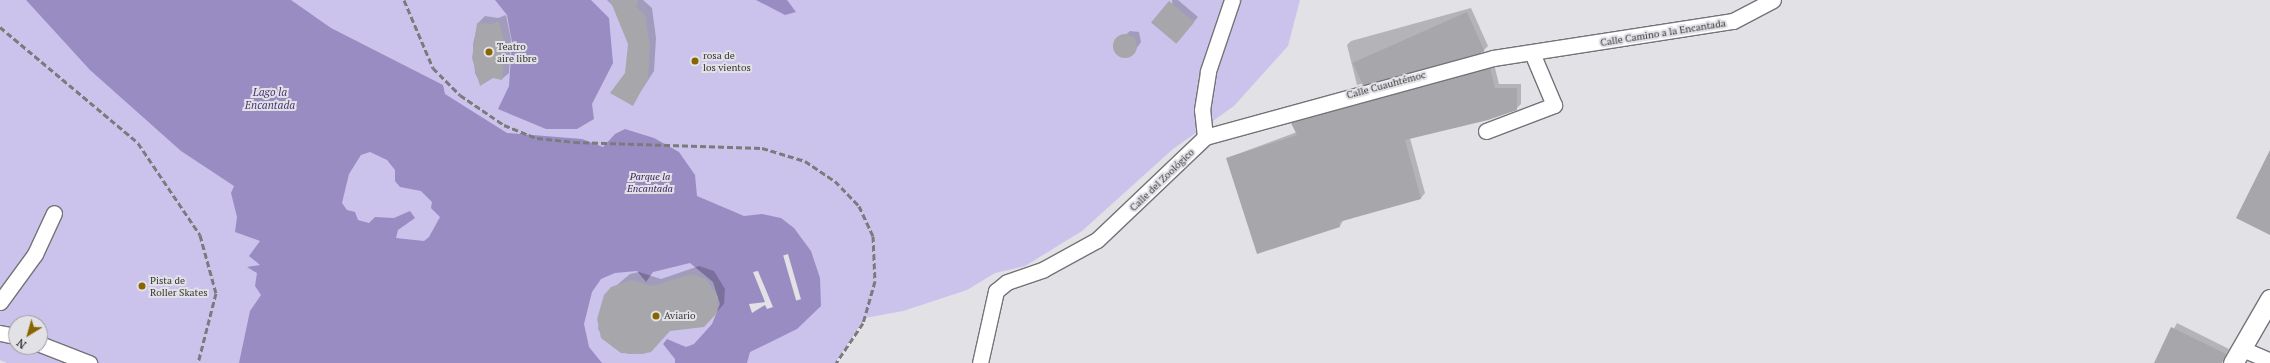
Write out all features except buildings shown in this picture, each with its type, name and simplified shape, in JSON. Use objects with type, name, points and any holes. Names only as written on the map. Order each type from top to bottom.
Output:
[{"type":"street","points":[[1204,137],[1202,110],[1208,71],[1232,0]]},
{"type":"street","name":"Calle Camino a la Encantada","points":[[1571,48],[1719,25],[1774,0]]},
{"type":"street","name":"Calle Cuauhtémoc","points":[[1204,137],[1373,89],[1493,58],[1571,48]]},
{"type":"street","points":[[1486,131],[1554,105],[1532,53]]},
{"type":"street","name":"Calle del Zoológico","points":[[980,363],[996,291],[1007,282],[1044,269],[1097,240],[1204,137]]},
{"type":"street","points":[[0,302],[35,254],[54,214]]},
{"type":"street","points":[[2270,299],[2236,356],[2270,362]]},
{"type":"street","points":[[48,347],[89,363]]},
{"type":"green space","name":"Parque la Encantada","points":[[0,0],[1300,0],[1288,46],[1234,106],[1173,149],[1082,231],[1025,266],[995,273],[967,290],[903,311],[865,318],[835,363],[7,363],[0,360]]},
{"type":"water","name":"Lago la Encantada","points":[[26,0],[291,0],[331,28],[443,85],[445,94],[507,133],[582,139],[603,147],[615,134],[625,129],[654,138],[679,152],[695,175],[697,196],[744,216],[762,214],[781,218],[794,228],[811,251],[820,278],[821,306],[797,329],[750,352],[747,363],[675,363],[675,359],[663,344],[667,339],[686,347],[694,344],[712,324],[720,304],[713,282],[690,263],[653,272],[646,282],[637,271],[615,273],[601,279],[592,292],[584,324],[589,347],[602,363],[239,363],[250,311],[261,295],[255,286],[257,273],[247,267],[260,265],[249,256],[260,241],[235,232],[237,217],[231,193],[234,186],[181,151],[90,70]],"holes":[[[370,152],[387,160],[395,170],[395,181],[400,187],[421,191],[432,202],[431,208],[440,217],[429,237],[424,241],[396,238],[398,230],[415,218],[410,211],[394,218],[375,217],[369,223],[358,220],[355,212],[347,210],[342,203],[349,174],[361,155]]]},
{"type":"water","points":[[495,0],[591,0],[609,18],[613,63],[592,104],[594,119],[577,129],[546,129],[498,109],[509,86],[512,42],[507,15]]},
{"type":"water","points":[[756,0],[787,0],[796,12],[785,15]]},
{"type":"pier","points":[[788,254],[801,299],[796,301],[783,255]]},
{"type":"pier","points":[[758,271],[773,307],[767,309],[765,305],[752,313],[749,304],[765,302],[753,272]]},
{"type":"railway","points":[[404,0],[433,68],[460,95],[504,125],[537,138],[574,142],[762,148],[805,161],[835,181],[859,206],[873,236],[875,281],[863,323],[836,363]]},
{"type":"railway","points":[[0,27],[138,143],[200,235],[216,293],[198,363]]},
{"type":"place","name":"Teatro aire libre","points":[[489,52]]},
{"type":"place","name":"rosa de los vientos","points":[[695,61]]},
{"type":"place","name":"Pista de Roller Skates","points":[[142,286]]},
{"type":"place","name":"Aviario","points":[[656,316]]}]
